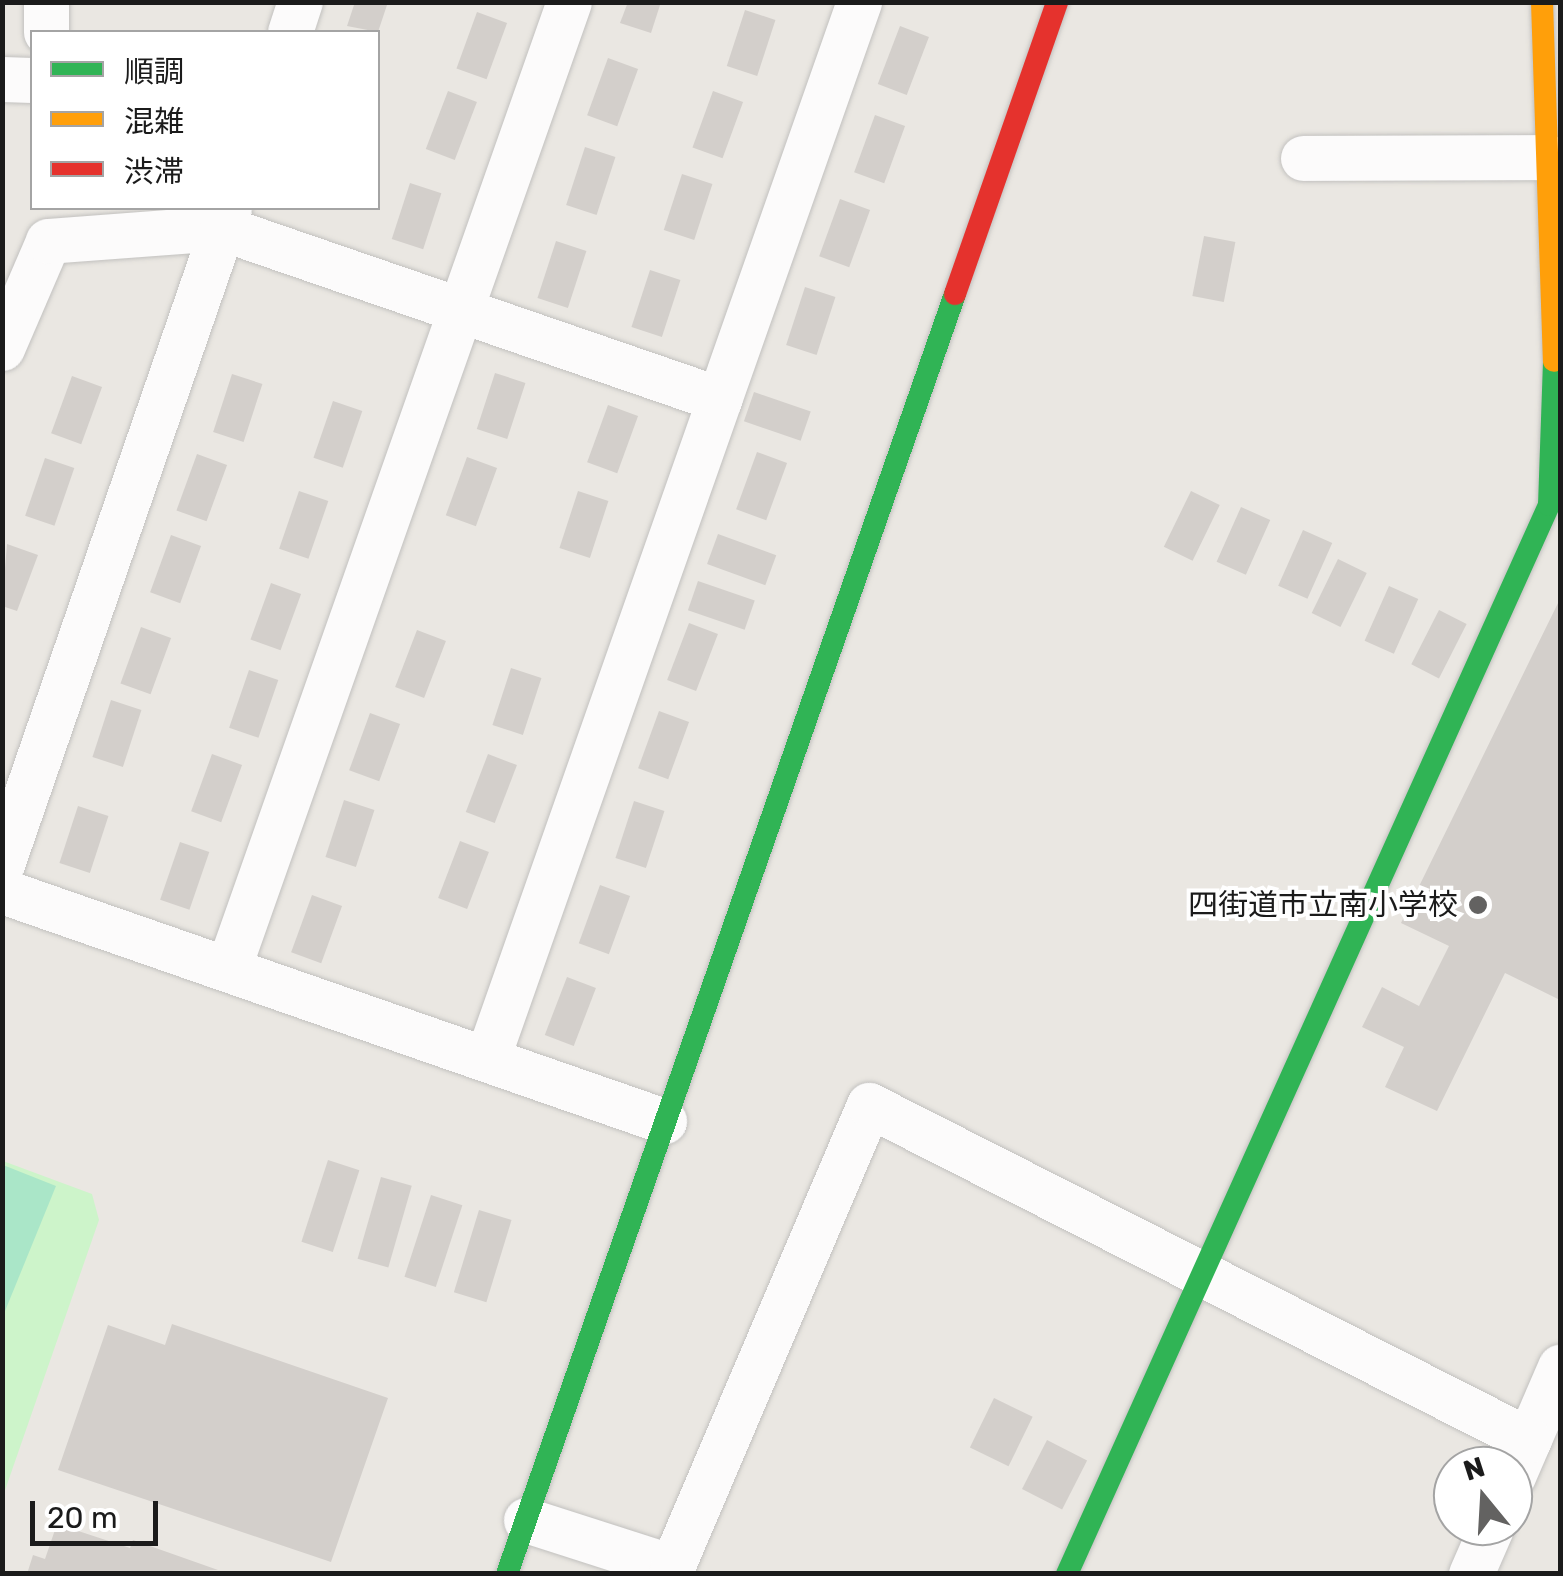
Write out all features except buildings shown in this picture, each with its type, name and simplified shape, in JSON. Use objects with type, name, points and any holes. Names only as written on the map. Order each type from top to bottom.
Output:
[{"type":"street","points":[[46,2],[46,30]]},
{"type":"street","points":[[291,30],[300,2]]},
{"type":"street","points":[[228,970],[570,2]]},
{"type":"street","points":[[488,1059],[858,2]]},
{"type":"street","points":[[507,1574],[1058,2]]},
{"type":"street","points":[[1067,1574],[1549,505],[1548,157],[1542,2]]},
{"type":"street","points":[[2,80],[30,80]]},
{"type":"street","points":[[1303,158],[1548,157]]},
{"type":"street","points":[[2,864],[225,218]]},
{"type":"street","points":[[4,344],[48,224],[225,218],[460,311],[720,399]]},
{"type":"street","points":[[2,891],[664,1121]]},
{"type":"street","points":[[526,1520],[672,1566],[870,1104],[1202,1273],[1500,1446]]},
{"type":"street","points":[[1526,1446],[1560,1367]]},
{"type":"green space","points":[[3,1161],[92,1194],[99,1220],[3,1496]]},
{"type":"green space","points":[[3,1165],[56,1186],[3,1316]]},
{"type":"traffic: fast","points":[[507,1574],[955,294]]},
{"type":"traffic: fast","points":[[1067,1574],[1549,505],[1554,361]]},
{"type":"traffic: slow","points":[[1542,2],[1554,361]]},
{"type":"traffic: jam","points":[[955,294],[1057,2]]},
{"type":"place","name":"四街道市立南小学校","points":[[1478,905]]}]
